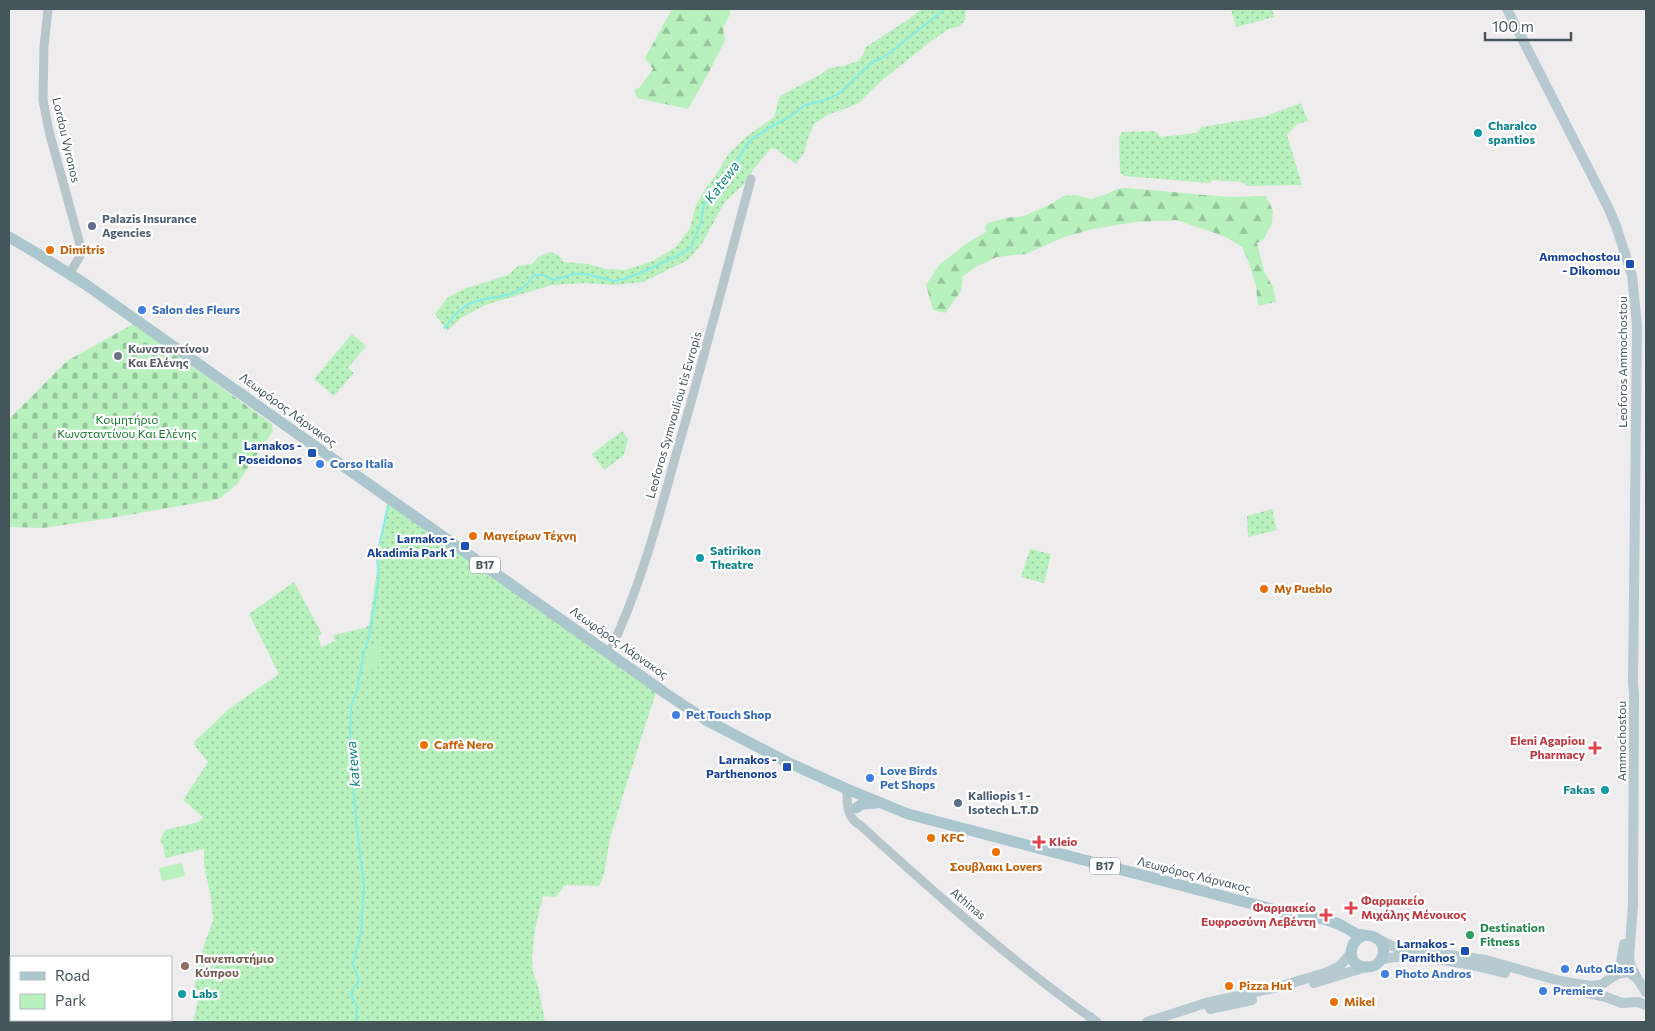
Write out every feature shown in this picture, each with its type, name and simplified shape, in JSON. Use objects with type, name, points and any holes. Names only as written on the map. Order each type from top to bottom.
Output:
[{"type":"main road","name":"Leoforos Ammochostou","points":[[1507,9],[1608,207],[1627,255],[1635,288],[1637,326],[1632,684]]},
{"type":"main road","name":"Λεωφόρος Λάρνακος","points":[[9,237],[70,273],[706,720],[780,758],[847,789],[924,819],[1291,914],[1310,916],[1335,923],[1354,932],[1372,936],[1392,946],[1404,949],[1486,960],[1575,984],[1598,986],[1620,973],[1628,972],[1638,980]]},
{"type":"main road","name":"Ammochostou","points":[[1614,977],[1622,954],[1627,901],[1628,707],[1629,692],[1632,684]]},
{"type":"main road","name":"Ammochostou","points":[[1632,684],[1634,692],[1633,905],[1629,958],[1638,980]]},
{"type":"main road","points":[[856,808],[862,804],[882,803]]},
{"type":"main road","name":"Λεωφόρος Λάρνακος","points":[[1291,914],[1345,935],[1356,963],[1366,968]]},
{"type":"main road","points":[[1147,1022],[1206,1003],[1278,987],[1325,973],[1340,966],[1356,940],[1364,935]]},
{"type":"main road","points":[[1168,1022],[1207,1010],[1292,990],[1376,965],[1381,960],[1384,950],[1378,940]]},
{"type":"main road","points":[[1381,960],[1397,957],[1469,964],[1615,999],[1622,1003],[1631,1002],[1646,1005]]},
{"type":"main road","points":[[1614,977],[1610,990],[1615,999]]},
{"type":"main road","points":[[1638,980],[1646,992]]},
{"type":"main road","points":[[1631,1002],[1639,993],[1638,980]]},
{"type":"street","name":"Lordou Vyronos","points":[[48,9],[42,87],[48,131],[80,244],[80,256],[70,273]]},
{"type":"street","name":"Leoforos Symvouliou tis Evropis","points":[[609,652],[634,597],[666,492],[708,346],[751,179]]},
{"type":"street","name":"Athinas","points":[[847,789],[849,814],[853,821],[860,825],[951,908],[1092,1021]]},
{"type":"street","points":[[859,794],[856,817],[860,825]]},
{"type":"green space","points":[[672,9],[730,9],[730,14],[723,28],[725,41],[688,109],[637,98],[634,90],[640,87],[653,69],[645,58]]},
{"type":"green space","points":[[921,9],[966,9],[965,20],[960,26],[947,30],[930,42],[880,82],[859,103],[829,114],[814,124],[804,153],[796,164],[776,149],[771,148],[745,183],[724,203],[703,242],[688,260],[643,282],[613,285],[586,283],[552,285],[485,305],[461,318],[447,331],[435,314],[447,298],[464,289],[508,275],[518,266],[532,264],[540,256],[550,252],[559,255],[564,262],[588,264],[605,269],[625,270],[653,261],[676,247],[690,228],[696,205],[729,153],[747,136],[774,117],[780,96],[829,68],[858,61],[866,47]]},
{"type":"green space","points":[[1231,9],[1272,9],[1274,17],[1236,27]]},
{"type":"green space","points":[[1301,103],[1308,121],[1297,124],[1287,135],[1302,185],[1247,186],[1242,182],[1212,180],[1210,183],[1124,176],[1120,173],[1119,138],[1122,132],[1155,131],[1161,137],[1196,133],[1202,127],[1263,117]]},
{"type":"green space","points":[[1127,188],[1228,197],[1266,196],[1273,211],[1272,223],[1264,239],[1257,243],[1264,271],[1273,287],[1276,302],[1258,306],[1256,286],[1242,247],[1226,237],[1177,220],[1135,222],[1093,229],[1064,237],[1026,254],[997,257],[976,267],[963,276],[961,291],[945,313],[933,310],[926,285],[939,265],[967,243],[986,232],[985,226],[988,223],[1024,216],[1064,196],[1075,195],[1091,199],[1117,189]]},
{"type":"green space","name":"Κοιμητήριο Κωνσταντίνου Και Ελένης","points":[[133,324],[272,424],[273,431],[237,484],[219,499],[43,528],[9,527],[9,419],[67,361]]},
{"type":"green space","points":[[352,334],[366,346],[348,368],[354,373],[334,396],[314,379]]},
{"type":"green space","points":[[622,431],[628,439],[624,455],[604,470],[592,454]]},
{"type":"green space","points":[[387,502],[656,692],[610,838],[604,875],[599,886],[565,885],[556,897],[543,896],[535,929],[532,957],[533,972],[539,990],[545,1022],[193,1022],[198,1001],[193,992],[204,945],[213,921],[211,898],[204,865],[204,849],[165,858],[163,845],[160,840],[165,830],[199,822],[203,817],[183,800],[208,762],[194,745],[195,741],[230,708],[279,674],[249,614],[294,582],[322,634],[318,636],[321,647],[335,641],[333,635],[365,628],[369,625]]},
{"type":"green space","points":[[1272,509],[1277,530],[1248,537],[1247,516]]},
{"type":"green space","points":[[1030,549],[1051,554],[1044,583],[1021,577]]},
{"type":"green space","points":[[369,645],[382,647],[377,671],[365,669]]},
{"type":"green space","points":[[182,863],[185,876],[162,881],[159,868]]},
{"type":"waterway","name":"Katewa","points":[[444,328],[455,314],[465,306],[479,300],[505,296],[520,290],[534,275],[543,275],[554,280],[574,274],[585,274],[614,281],[645,271],[683,253],[691,247],[701,222],[704,204],[722,186],[752,139],[788,118],[805,105],[826,100],[840,93],[872,62],[888,54],[945,9]]},
{"type":"waterway","name":"katewa","points":[[356,1022],[357,1007],[351,994],[358,983],[353,965],[361,932],[364,887],[356,820],[350,741],[351,707],[357,690],[364,651],[369,638],[379,578],[377,556],[388,506]]},
{"type":"place","name":"Charalco spantios","points":[[1478,133]]},
{"type":"place","name":"Palazis Insurance Agencies","points":[[92,226]]},
{"type":"place","name":"Dimitris","points":[[50,250]]},
{"type":"place","name":"Ammochostou - Dikomou","points":[[1630,264]]},
{"type":"place","name":"Salon des Fleurs","points":[[142,310]]},
{"type":"place","name":"Κωνσταντίνου Και Ελένης","points":[[118,356]]},
{"type":"place","name":"Larnakos - Poseidonos","points":[[312,453]]},
{"type":"place","name":"Corso Italia","points":[[320,464]]},
{"type":"place","name":"Μαγείρων Τέχνη","points":[[473,536]]},
{"type":"place","name":"Larnakos - Akadimia Park 1","points":[[465,546]]},
{"type":"place","name":"Satirikon Theatre","points":[[700,558]]},
{"type":"place","name":"My Pueblo","points":[[1264,589]]},
{"type":"place","name":"Pet Touch Shop","points":[[676,715]]},
{"type":"place","name":"Caffè Nero","points":[[424,745]]},
{"type":"place","name":"Eleni Agapiou Pharmacy","points":[[1595,748]]},
{"type":"place","name":"Larnakos - Parthenonos","points":[[787,767]]},
{"type":"place","name":"Love Birds Pet Shops","points":[[870,778]]},
{"type":"place","name":"Fakas","points":[[1605,790]]},
{"type":"place","name":"Kalliopis 1 - Isotech L.T.D","points":[[958,803]]},
{"type":"place","name":"KFC","points":[[931,838]]},
{"type":"place","name":"Kleio","points":[[1039,842]]},
{"type":"place","name":"Σουβλακι Lovers","points":[[996,852]]},
{"type":"place","name":"Φαρμακείο Μιχάλης Μένοικος","points":[[1351,908]]},
{"type":"place","name":"Φαρμακείο Ευφροσύνη Λεβέντη","points":[[1326,915]]},
{"type":"place","name":"Destination Fitness","points":[[1470,935]]},
{"type":"place","name":"Larnakos - Parnithos","points":[[1465,951]]},
{"type":"place","name":"Πανεπιστήμιο Κύπρου","points":[[185,966]]},
{"type":"place","name":"Auto Glass","points":[[1565,969]]},
{"type":"place","name":"Photo Andros","points":[[1385,974]]},
{"type":"place","name":"Pizza Hut","points":[[1229,986]]},
{"type":"place","name":"Premiere","points":[[1543,991]]},
{"type":"place","name":"Labs","points":[[182,994]]},
{"type":"place","name":"Mikel","points":[[1334,1002]]}]
